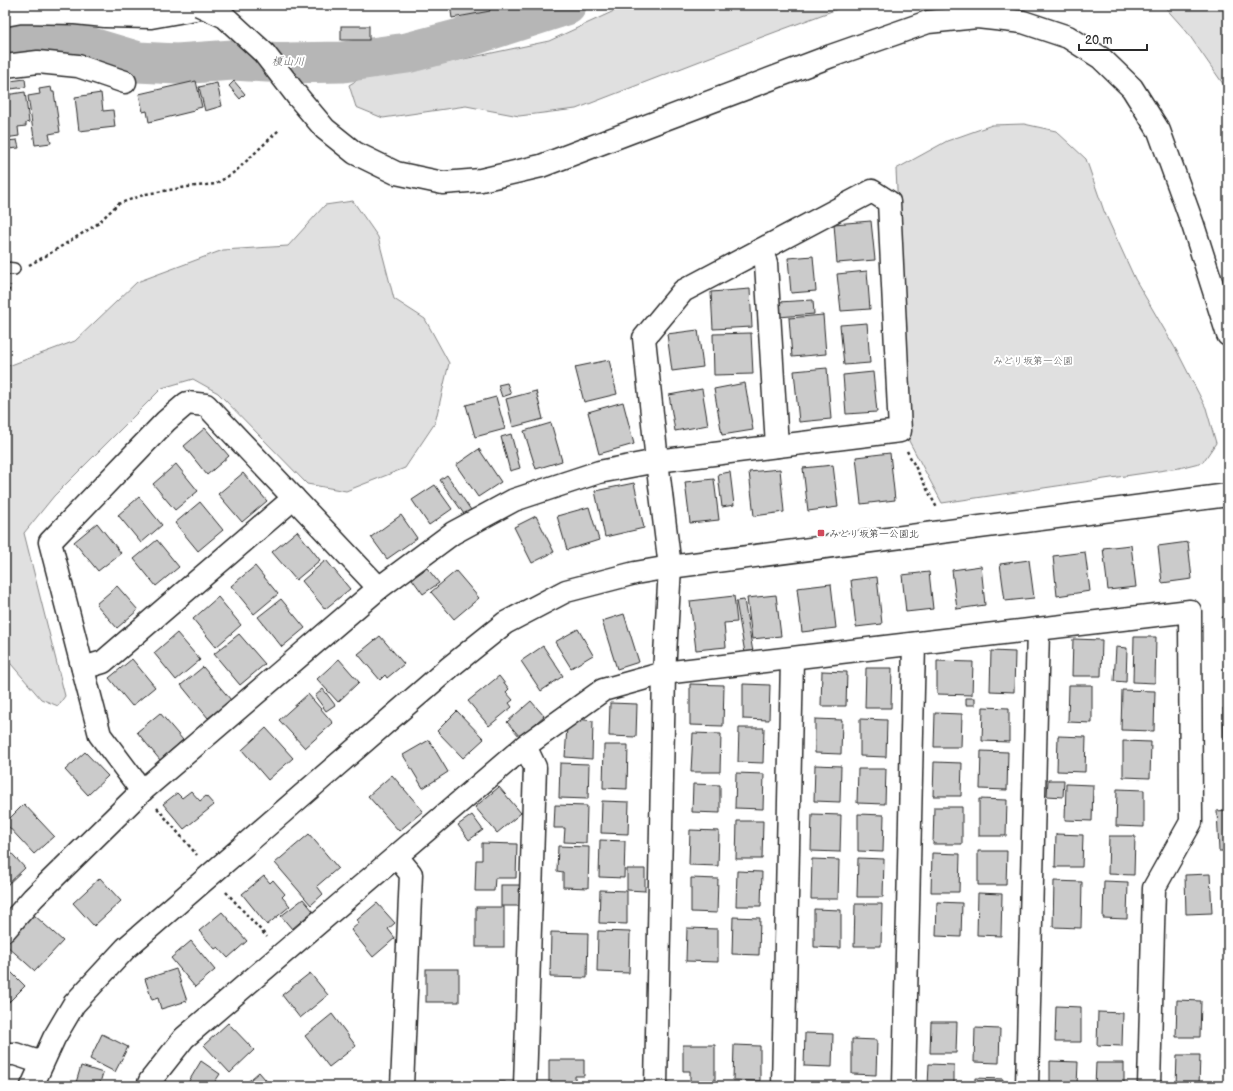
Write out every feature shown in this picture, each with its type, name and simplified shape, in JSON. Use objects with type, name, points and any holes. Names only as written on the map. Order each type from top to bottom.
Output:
[{"type":"street","points":[[199,5],[225,17],[264,53],[326,129],[355,153],[396,173],[443,183],[481,180],[541,166],[831,56],[928,22],[977,17],[1023,22],[1068,37],[1101,58],[1132,88],[1159,131],[1193,225],[1228,335]]},
{"type":"street","points":[[5,15],[21,12],[151,17],[219,5]]},
{"type":"street","points":[[5,66],[38,62],[78,66],[125,82]]},
{"type":"street","points":[[5,930],[33,898],[142,791],[379,588],[453,533],[514,500],[599,472],[656,461],[900,430],[889,202],[872,191],[683,291],[644,338],[656,461],[670,567],[664,673],[656,1086]]},
{"type":"street","points":[[761,250],[766,263],[778,446]]},
{"type":"street","points":[[142,791],[100,735],[50,542],[166,421],[187,403],[206,405],[379,588]]},
{"type":"street","points":[[32,1086],[54,1038],[74,1004],[126,948],[450,667],[505,623],[566,591],[635,573],[670,567],[1228,495]]},
{"type":"street","points":[[83,668],[103,662],[294,498]]},
{"type":"street","points":[[148,1086],[150,1081],[184,1038],[525,746],[603,690],[664,673],[1190,611],[1191,822],[1154,888],[1149,1086]]},
{"type":"street","points":[[1027,1086],[1038,629]]},
{"type":"street","points":[[904,1086],[914,644]]},
{"type":"street","points":[[783,1086],[792,659]]},
{"type":"street","points":[[525,746],[535,767],[525,1086]]},
{"type":"street","points":[[397,856],[411,874],[402,1086]]},
{"type":"street","points":[[5,1054],[15,1054],[42,1063]]},
{"type":"path","points":[[5,302],[9,269],[24,267],[44,257],[96,225],[118,204],[146,194],[216,184],[236,171],[280,129]]},
{"type":"path","points":[[900,430],[903,442],[937,508]]},
{"type":"path","points":[[142,791],[197,855]]},
{"type":"path","points":[[226,892],[282,954]]},
{"type":"green space","points":[[627,5],[848,5],[576,109],[519,116],[466,106],[383,118],[356,107],[349,85],[374,70],[435,65],[549,41]]},
{"type":"green space","points":[[1163,5],[1228,5],[1228,91],[1187,32]]},
{"type":"green space","name":"みどり坂第一公園","points":[[1024,124],[1056,131],[1086,159],[1104,211],[1135,279],[1178,353],[1206,408],[1216,443],[1203,462],[1179,468],[942,503],[909,441],[896,169],[947,141],[992,125]]},
{"type":"green space","points":[[353,201],[378,237],[394,299],[425,319],[449,363],[435,423],[405,468],[346,491],[307,484],[218,393],[193,379],[162,388],[54,496],[24,533],[65,696],[58,706],[41,699],[5,657],[5,367],[75,341],[137,282],[223,250],[288,246],[325,205]]},
{"type":"building","points":[[450,5],[488,5],[490,11],[452,18]]},
{"type":"building","points":[[341,26],[369,26],[369,40],[341,40]]},
{"type":"building","points":[[25,79],[26,87],[11,89],[10,81]]},
{"type":"building","points":[[196,81],[202,107],[194,109],[194,111],[149,122],[147,111],[143,112],[139,94]]},
{"type":"building","points":[[234,81],[245,94],[240,99],[229,86]]},
{"type":"building","points":[[217,83],[222,106],[205,111],[199,87]]},
{"type":"building","points":[[51,87],[52,92],[54,92],[60,132],[49,134],[51,143],[35,145],[28,96],[40,94],[39,89]]},
{"type":"building","points":[[25,92],[29,122],[26,123],[26,126],[18,127],[19,136],[5,138],[5,95]]},
{"type":"building","points":[[101,93],[103,111],[113,110],[115,127],[79,131],[75,97]]},
{"type":"building","points":[[17,140],[19,148],[8,149],[6,141]]},
{"type":"building","points":[[871,221],[875,260],[837,263],[834,224]]},
{"type":"building","points":[[813,256],[816,291],[791,293],[788,258]]},
{"type":"building","points":[[867,271],[870,309],[841,311],[837,274]]},
{"type":"building","points":[[750,289],[752,327],[713,329],[711,292]]},
{"type":"building","points":[[813,300],[814,314],[779,317],[778,302]]},
{"type":"building","points":[[823,315],[826,354],[792,357],[789,318]]},
{"type":"building","points":[[867,323],[870,363],[844,365],[840,325]]},
{"type":"building","points":[[698,330],[703,367],[672,371],[667,334]]},
{"type":"building","points":[[751,333],[753,374],[714,375],[713,334]]},
{"type":"building","points":[[609,360],[617,394],[584,402],[575,367]]},
{"type":"building","points":[[827,368],[831,419],[799,422],[794,371]]},
{"type":"building","points":[[873,372],[877,412],[846,414],[843,375]]},
{"type":"building","points":[[507,383],[511,394],[502,397],[498,385]]},
{"type":"building","points":[[745,383],[753,430],[722,435],[714,389]]},
{"type":"building","points":[[702,389],[708,425],[675,431],[669,395]]},
{"type":"building","points":[[536,391],[543,419],[513,427],[506,399]]},
{"type":"building","points":[[496,397],[505,429],[475,437],[466,405]]},
{"type":"building","points":[[623,402],[634,444],[599,454],[588,412]]},
{"type":"building","points":[[551,423],[562,461],[536,469],[524,431]]},
{"type":"building","points":[[205,428],[229,456],[207,475],[184,446]]},
{"type":"building","points":[[511,434],[520,468],[510,471],[501,437]]},
{"type":"building","points":[[479,449],[501,482],[478,497],[456,465]]},
{"type":"building","points":[[890,453],[895,500],[861,504],[856,457]]},
{"type":"building","points":[[176,464],[198,491],[175,510],[153,484]]},
{"type":"building","points":[[833,465],[838,507],[808,511],[803,468]]},
{"type":"building","points":[[780,469],[784,512],[754,516],[749,472]]},
{"type":"building","points":[[730,472],[734,505],[722,507],[718,474]]},
{"type":"building","points":[[243,473],[267,501],[242,522],[218,494]]},
{"type":"building","points":[[447,475],[471,510],[464,514],[440,480]]},
{"type":"building","points":[[714,479],[719,520],[690,523],[685,482]]},
{"type":"building","points":[[634,483],[644,528],[605,537],[595,491]]},
{"type":"building","points":[[435,485],[452,509],[429,525],[412,500]]},
{"type":"building","points":[[139,497],[162,525],[141,543],[118,515]]},
{"type":"building","points":[[200,502],[223,530],[198,551],[175,523]]},
{"type":"building","points":[[589,507],[599,540],[567,550],[557,516]]},
{"type":"building","points":[[401,515],[417,538],[387,559],[371,537]]},
{"type":"building","points":[[536,516],[554,552],[532,563],[514,527]]},
{"type":"building","points":[[97,523],[121,553],[98,571],[74,542]]},
{"type":"building","points":[[297,531],[320,560],[296,580],[272,552]]},
{"type":"building","points":[[157,540],[179,567],[156,586],[134,559]]},
{"type":"building","points":[[1188,542],[1192,579],[1162,583],[1158,546]]},
{"type":"building","points":[[1131,545],[1136,587],[1108,590],[1103,548]]},
{"type":"building","points":[[1085,552],[1090,591],[1057,596],[1053,556]]},
{"type":"building","points":[[326,560],[350,589],[325,609],[302,581]]},
{"type":"building","points":[[1029,560],[1034,598],[1005,601],[1000,564]]},
{"type":"building","points":[[255,566],[278,594],[254,614],[231,586]]},
{"type":"building","points":[[981,566],[985,605],[957,609],[952,570]]},
{"type":"building","points":[[427,568],[439,583],[423,594],[412,579]]},
{"type":"building","points":[[456,571],[479,598],[454,619],[431,592]]},
{"type":"building","points":[[929,572],[933,609],[906,612],[902,575]]},
{"type":"building","points":[[877,577],[882,624],[856,627],[851,580]]},
{"type":"building","points":[[831,584],[836,628],[802,632],[797,588]]},
{"type":"building","points":[[117,586],[138,610],[117,628],[96,604]]},
{"type":"building","points":[[776,595],[781,636],[752,639],[747,598]]},
{"type":"building","points":[[734,596],[737,622],[724,623],[726,647],[696,650],[690,601]]},
{"type":"building","points":[[218,597],[241,625],[216,647],[193,619]]},
{"type":"building","points":[[281,599],[305,628],[282,647],[258,617]]},
{"type":"building","points":[[744,600],[753,652],[745,653],[736,601]]},
{"type":"building","points":[[624,614],[639,662],[617,669],[602,621]]},
{"type":"building","points":[[1228,616],[1228,654],[1224,654],[1222,617]]},
{"type":"building","points":[[578,629],[593,655],[571,668],[555,642]]},
{"type":"building","points":[[177,633],[200,660],[176,680],[154,653]]},
{"type":"building","points":[[239,634],[265,664],[240,685],[214,654]]},
{"type":"building","points":[[380,636],[404,664],[387,678],[385,675],[380,680],[358,654]]},
{"type":"building","points":[[1134,637],[1156,637],[1155,683],[1133,682]]},
{"type":"building","points":[[1073,639],[1102,640],[1101,676],[1072,676]]},
{"type":"building","points":[[543,646],[563,676],[541,691],[521,661]]},
{"type":"building","points":[[1116,647],[1127,648],[1126,682],[1114,681]]},
{"type":"building","points":[[991,651],[1015,652],[1014,692],[990,691]]},
{"type":"building","points":[[132,659],[155,687],[132,706],[109,678]]},
{"type":"building","points":[[339,659],[359,682],[338,702],[317,679]]},
{"type":"building","points":[[937,661],[973,662],[972,695],[937,694]]},
{"type":"building","points":[[1224,663],[1228,663],[1228,701],[1225,701]]},
{"type":"building","points":[[203,667],[231,700],[208,718],[181,685]]},
{"type":"building","points":[[866,668],[892,668],[891,708],[865,708]]},
{"type":"building","points":[[822,671],[847,672],[846,706],[821,706]]},
{"type":"building","points":[[499,676],[509,689],[506,692],[513,700],[509,703],[512,707],[489,726],[468,701]]},
{"type":"building","points":[[690,684],[724,685],[723,726],[690,725]]},
{"type":"building","points":[[743,684],[770,685],[769,720],[743,719]]},
{"type":"building","points":[[1069,685],[1092,685],[1092,723],[1068,722]]},
{"type":"building","points":[[323,689],[335,705],[326,711],[315,696]]},
{"type":"building","points":[[1122,690],[1155,691],[1154,731],[1121,730]]},
{"type":"building","points":[[308,694],[333,723],[305,748],[279,720]]},
{"type":"building","points":[[966,698],[975,698],[975,705],[966,705]]},
{"type":"building","points":[[531,701],[544,716],[520,737],[507,722]]},
{"type":"building","points":[[610,703],[637,704],[636,737],[609,736]]},
{"type":"building","points":[[983,707],[1009,708],[1009,742],[982,741]]},
{"type":"building","points":[[1223,708],[1228,708],[1228,753],[1224,753]]},
{"type":"building","points":[[457,711],[484,739],[463,758],[437,731]]},
{"type":"building","points":[[160,713],[183,740],[160,760],[137,732]]},
{"type":"building","points":[[935,713],[962,714],[961,747],[934,747]]},
{"type":"building","points":[[578,719],[593,721],[592,759],[565,757],[567,727]]},
{"type":"building","points":[[815,719],[842,720],[841,754],[815,753]]},
{"type":"building","points":[[860,719],[887,720],[886,757],[860,756]]},
{"type":"building","points":[[266,728],[293,758],[268,780],[242,750]]},
{"type":"building","points":[[739,728],[764,728],[763,763],[738,762]]},
{"type":"building","points":[[693,733],[721,734],[720,772],[691,772]]},
{"type":"building","points":[[1058,736],[1086,737],[1085,772],[1057,771]]},
{"type":"building","points":[[429,740],[448,772],[423,788],[403,755]]},
{"type":"building","points":[[1123,741],[1151,742],[1150,778],[1123,777]]},
{"type":"building","points":[[604,745],[628,745],[627,789],[603,788]]},
{"type":"building","points":[[981,751],[1008,752],[1007,790],[980,789]]},
{"type":"building","points":[[85,752],[108,776],[88,795],[65,770]]},
{"type":"building","points":[[1228,760],[1228,795],[1226,795],[1224,761]]},
{"type":"building","points":[[934,762],[962,763],[961,796],[933,796]]},
{"type":"building","points":[[560,763],[589,764],[588,799],[559,798]]},
{"type":"building","points":[[815,765],[841,766],[840,802],[814,801]]},
{"type":"building","points":[[858,769],[886,769],[885,804],[857,803]]},
{"type":"building","points":[[736,773],[764,774],[763,809],[735,808]]},
{"type":"building","points":[[392,775],[423,811],[399,831],[368,796]]},
{"type":"building","points":[[1048,780],[1064,780],[1063,797],[1047,796]]},
{"type":"building","points":[[693,784],[720,785],[720,813],[692,812]]},
{"type":"building","points":[[1066,784],[1093,785],[1092,821],[1065,820]]},
{"type":"building","points":[[499,787],[521,813],[497,833],[475,807]]},
{"type":"building","points":[[1117,789],[1144,790],[1144,827],[1116,826]]},
{"type":"building","points":[[191,791],[200,801],[206,796],[214,805],[184,829],[163,804],[177,793],[182,798]]},
{"type":"building","points":[[979,799],[1007,800],[1006,836],[979,836]]},
{"type":"building","points":[[602,801],[629,802],[628,834],[601,833]]},
{"type":"building","points":[[24,804],[54,836],[34,854],[5,823]]},
{"type":"building","points":[[555,805],[587,806],[586,843],[564,842],[565,828],[554,828]]},
{"type":"building","points":[[934,807],[962,807],[962,844],[933,844]]},
{"type":"building","points":[[1228,810],[1228,851],[1219,851],[1217,811]]},
{"type":"building","points":[[812,814],[841,815],[840,852],[811,851]]},
{"type":"building","points":[[858,814],[884,815],[883,852],[858,851]]},
{"type":"building","points":[[472,815],[483,830],[469,840],[458,825]]},
{"type":"building","points":[[737,821],[763,821],[762,859],[736,859]]},
{"type":"building","points":[[690,830],[719,831],[718,866],[689,865]]},
{"type":"building","points":[[309,834],[338,868],[317,886],[323,894],[311,905],[275,863]]},
{"type":"building","points":[[1056,834],[1083,835],[1082,867],[1055,867]]},
{"type":"building","points":[[1109,836],[1135,836],[1134,875],[1108,874]]},
{"type":"building","points":[[600,840],[625,841],[624,878],[599,877]]},
{"type":"building","points":[[482,843],[517,844],[516,878],[495,878],[494,891],[475,891],[476,860],[482,860]]},
{"type":"building","points":[[5,846],[25,868],[5,887]]},
{"type":"building","points":[[558,846],[589,847],[588,888],[563,887],[563,872],[557,871]]},
{"type":"building","points":[[978,851],[1007,851],[1006,885],[978,885]]},
{"type":"building","points":[[932,853],[960,854],[959,892],[931,892]]},
{"type":"building","points":[[858,858],[884,859],[883,897],[857,897]]},
{"type":"building","points":[[812,859],[839,860],[838,899],[811,899]]},
{"type":"building","points":[[627,869],[645,869],[645,891],[627,890]]},
{"type":"building","points":[[737,871],[762,872],[761,906],[736,906]]},
{"type":"building","points":[[1210,874],[1212,913],[1186,914],[1185,875]]},
{"type":"building","points":[[264,876],[270,883],[273,880],[285,894],[282,897],[290,906],[267,925],[242,894]]},
{"type":"building","points":[[100,878],[121,901],[94,926],[73,903]]},
{"type":"building","points":[[691,878],[718,879],[717,913],[691,912]]},
{"type":"building","points":[[1054,881],[1082,882],[1081,928],[1053,927]]},
{"type":"building","points":[[1104,881],[1128,882],[1127,919],[1103,918]]},
{"type":"building","points":[[501,885],[521,885],[521,906],[501,906]]},
{"type":"building","points":[[600,890],[627,891],[627,924],[599,923]]},
{"type":"building","points":[[978,893],[1002,894],[1001,936],[977,935]]},
{"type":"building","points":[[303,899],[313,911],[292,929],[281,916]]},
{"type":"building","points":[[937,902],[962,903],[961,937],[936,936]]},
{"type":"building","points":[[377,903],[395,923],[388,929],[395,938],[373,957],[351,930],[359,923],[357,920]]},
{"type":"building","points":[[855,904],[882,904],[881,946],[854,946]]},
{"type":"building","points":[[476,907],[504,907],[504,947],[476,947]]},
{"type":"building","points":[[814,909],[841,910],[841,948],[814,947]]},
{"type":"building","points":[[222,912],[247,941],[228,958],[218,947],[215,949],[199,931]]},
{"type":"building","points":[[34,915],[63,941],[35,971],[6,945]]},
{"type":"building","points":[[733,917],[760,918],[759,955],[732,954]]},
{"type":"building","points":[[687,928],[718,929],[718,962],[686,961]]},
{"type":"building","points":[[598,931],[630,932],[629,973],[597,972]]},
{"type":"building","points":[[551,932],[588,933],[587,978],[550,977]]},
{"type":"building","points":[[191,941],[215,970],[195,987],[171,958]]},
{"type":"building","points":[[5,966],[25,986],[6,1005],[5,1004]]},
{"type":"building","points":[[176,969],[187,1001],[161,1009],[158,998],[152,1000],[145,979]]},
{"type":"building","points":[[426,969],[459,969],[459,1002],[426,1002]]},
{"type":"building","points":[[310,973],[328,995],[300,1018],[282,995]]},
{"type":"building","points":[[1177,1000],[1201,1001],[1200,1037],[1176,1037]]},
{"type":"building","points":[[1056,1006],[1081,1007],[1081,1042],[1055,1042]]},
{"type":"building","points":[[1098,1012],[1123,1013],[1122,1046],[1097,1045]]},
{"type":"building","points":[[332,1014],[356,1046],[329,1067],[305,1036]]},
{"type":"building","points":[[931,1022],[957,1022],[956,1053],[930,1053]]},
{"type":"building","points":[[228,1023],[254,1050],[230,1073],[204,1045]]},
{"type":"building","points":[[975,1028],[1000,1029],[999,1063],[974,1062]]},
{"type":"building","points":[[805,1033],[833,1034],[832,1067],[804,1066]]},
{"type":"building","points":[[102,1034],[128,1047],[115,1072],[90,1059]]},
{"type":"building","points":[[1227,1037],[1228,1076],[1226,1076]]},
{"type":"building","points":[[852,1039],[877,1040],[876,1075],[852,1074]]},
{"type":"building","points":[[683,1045],[715,1045],[715,1084],[690,1084],[690,1071],[683,1071]]},
{"type":"building","points":[[734,1045],[760,1046],[760,1081],[733,1080]]},
{"type":"building","points":[[1177,1055],[1200,1055],[1199,1086],[1176,1086]]},
{"type":"building","points":[[549,1060],[584,1060],[584,1076],[575,1076],[575,1086],[549,1086]]},
{"type":"building","points":[[201,1061],[220,1074],[212,1086],[186,1086]]},
{"type":"building","points":[[1050,1061],[1078,1062],[1077,1086],[1050,1086]]},
{"type":"building","points":[[1096,1063],[1124,1063],[1124,1086],[1095,1086]]},
{"type":"building","points":[[929,1064],[954,1065],[954,1086],[928,1086]]},
{"type":"building","points":[[81,1066],[103,1073],[99,1086],[75,1086]]},
{"type":"building","points":[[259,1072],[271,1086],[243,1086]]},
{"type":"building","points":[[975,1078],[1003,1079],[1002,1086],[975,1086]]},
{"type":"building","points":[[473,1082],[505,1082],[505,1086],[473,1086]]},
{"type":"waterway","name":"榎山川","points":[[5,42],[22,43],[55,41],[88,47],[138,62],[177,64],[233,60],[285,63],[343,62],[407,53],[460,39],[566,5]]},
{"type":"place","name":"みどり坂第一公園北","points":[[821,533]]}]
